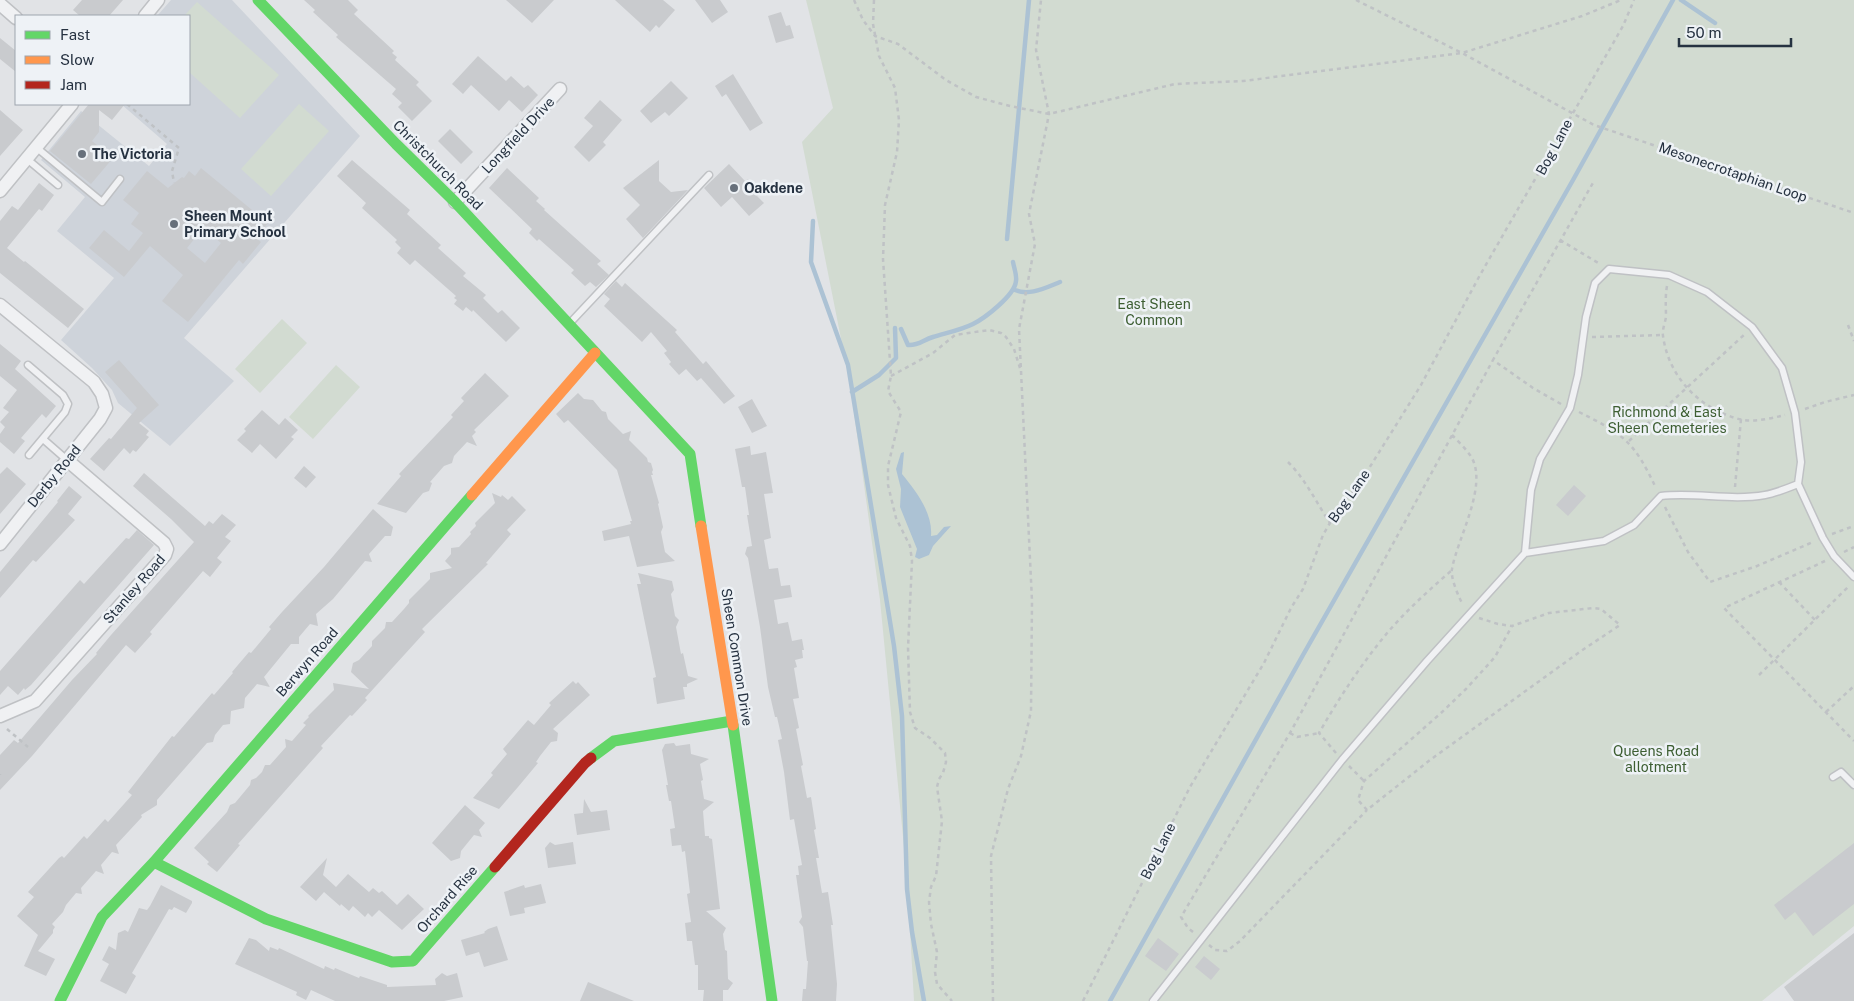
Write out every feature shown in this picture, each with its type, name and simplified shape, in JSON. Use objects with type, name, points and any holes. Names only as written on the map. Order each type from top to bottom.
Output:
[{"type":"street","points":[[146,15],[158,0]]},
{"type":"street","name":"Christchurch Road","points":[[258,0],[396,144],[455,202],[595,353]]},
{"type":"street","points":[[0,4],[15,17]]},
{"type":"street","name":"Longfield Drive","points":[[455,202],[560,89]]},
{"type":"street","points":[[0,191],[71,105]]},
{"type":"street","name":"Derby Road","points":[[0,305],[94,382],[102,394],[106,408],[100,419],[0,544]]},
{"type":"street","name":"Sheen Common Drive","points":[[595,353],[690,454],[732,721],[772,1001]]},
{"type":"street","name":"Berwyn Road","points":[[60,1001],[102,917],[154,862],[595,353]]},
{"type":"street","name":"Stanley Road","points":[[0,716],[35,701],[165,555],[167,549],[164,543],[67,460]]},
{"type":"street","name":"Orchard Rise","points":[[154,862],[266,919],[392,962],[413,961],[578,770],[614,741],[732,721]]},
{"type":"lane","points":[[37,148],[102,202],[120,179]]},
{"type":"lane","points":[[27,160],[58,185]]},
{"type":"lane","points":[[568,325],[709,175]]},
{"type":"lane","points":[[1153,1001],[1342,760],[1525,553],[1531,490],[1540,459],[1570,408],[1578,375],[1586,317],[1595,282],[1609,269],[1669,275],[1707,292],[1752,327],[1782,368],[1795,413],[1801,462],[1798,484],[1823,538],[1834,556],[1854,577]]},
{"type":"lane","points":[[28,365],[63,395],[68,404],[65,412],[29,455]]},
{"type":"lane","points":[[43,439],[67,460]]},
{"type":"lane","points":[[1525,553],[1604,541],[1634,525],[1661,496],[1675,494],[1766,495],[1798,484]]},
{"type":"lane","points":[[1834,777],[1841,772],[1854,785]]},
{"type":"path","points":[[854,0],[863,20],[875,36],[898,44],[946,80],[976,97],[1049,114],[1175,84],[1243,81],[1462,54],[1582,16],[1621,0]]},
{"type":"path","points":[[874,0],[873,24],[879,56],[894,88],[899,120],[897,152],[885,205],[884,259],[891,376],[888,390],[901,412],[888,466],[888,485],[896,518],[910,546],[912,561],[908,648],[910,712],[915,728],[930,738],[945,753],[946,762],[937,787],[942,821],[936,876],[931,887],[929,902],[931,924],[937,952],[935,972],[937,984],[952,1001]]},
{"type":"path","points":[[993,1001],[991,856],[1008,789],[1021,756],[1031,711],[1032,601],[1019,328],[1035,244],[1028,214],[1049,114],[1036,50],[1041,0]]},
{"type":"path","name":"Mesonecrotaphian Loop","points":[[1356,0],[1594,125],[1854,214]]},
{"type":"path","name":"Bog Lane","points":[[1083,1001],[1190,786],[1264,663],[1291,608],[1303,589],[1323,535],[1339,507],[1358,486],[1421,385],[1480,275],[1623,26],[1634,0]]},
{"type":"path","points":[[128,105],[180,148],[172,171],[174,183]]},
{"type":"path","points":[[1451,571],[1462,604],[1470,613],[1477,617],[1498,624],[1512,626],[1549,612],[1593,608],[1601,609],[1620,625],[1430,760],[1366,810],[1240,941],[1227,952],[1215,950],[1188,928],[1181,917],[1290,733],[1493,360],[1594,181]]},
{"type":"path","points":[[1560,240],[1609,269]]},
{"type":"path","points":[[1669,275],[1665,296],[1666,318],[1663,334],[1678,378],[1701,402],[1741,419],[1764,420],[1795,413],[1824,402],[1854,395]]},
{"type":"path","points":[[1848,325],[1854,341]]},
{"type":"path","points":[[1629,441],[1752,327]]},
{"type":"path","points":[[891,376],[933,353],[955,334],[989,330],[1001,333],[1006,337],[1014,349],[1021,372]]},
{"type":"path","points":[[1583,337],[1663,334]]},
{"type":"path","points":[[1493,360],[1533,388],[1611,428],[1629,441],[1644,463],[1688,552],[1710,582],[1758,566],[1854,526]]},
{"type":"path","points":[[1734,496],[1741,419]]},
{"type":"path","points":[[1290,733],[1297,737],[1319,733],[1353,679],[1388,632],[1451,571],[1476,491],[1476,475],[1471,456],[1452,435]]},
{"type":"path","points":[[1288,462],[1311,490],[1330,523]]},
{"type":"path","points":[[1834,556],[1724,608],[1854,741]]},
{"type":"path","points":[[1779,582],[1815,620]]},
{"type":"path","points":[[1759,675],[1854,582]]},
{"type":"path","points":[[1366,810],[1358,800],[1364,781],[1466,689],[1495,657],[1512,626]]},
{"type":"path","points":[[1826,712],[1854,686]]},
{"type":"path","points":[[7,729],[28,747]]},
{"type":"path","points":[[1319,733],[1342,760],[1364,781]]},
{"type":"shaded area","name":"Sheen Mount Primary School","points":[[171,0],[232,0],[360,136],[184,338],[234,381],[170,446],[118,403],[112,390],[92,368],[61,340],[114,278],[57,231],[85,197],[41,160],[81,111],[149,166],[167,144],[122,105],[190,105],[190,15],[158,15]]},
{"type":"green space","points":[[806,0],[1854,0],[1854,779],[1852,777],[1845,780],[1854,790],[1854,926],[1762,1001],[914,1001],[907,878],[880,600],[850,384],[802,142],[833,108]]},
{"type":"green space","points":[[197,2],[279,75],[240,118],[190,73],[190,15],[185,15]]},
{"type":"green space","points":[[299,104],[329,131],[271,196],[241,169]]},
{"type":"green space","points":[[282,319],[307,343],[260,393],[235,369]]},
{"type":"green space","points":[[336,365],[360,387],[313,439],[289,417]]},
{"type":"water","points":[[904,452],[902,474],[918,495],[926,511],[931,527],[931,536],[937,535],[944,527],[951,526],[933,546],[929,555],[919,559],[915,557],[917,549],[900,507],[901,489],[896,469],[901,453]]},
{"type":"building","points":[[82,0],[123,0],[110,15],[79,15],[73,10]]},
{"type":"building","points":[[304,0],[348,0],[358,10],[354,14],[394,51],[392,53],[397,57],[395,60],[419,82],[416,85],[432,101],[412,121],[398,107],[402,103],[392,94],[396,89],[336,37],[338,35],[313,12],[315,10]]},
{"type":"building","points":[[506,0],[554,0],[532,23]]},
{"type":"building","points":[[615,0],[663,0],[675,10],[659,28],[656,25],[650,32]]},
{"type":"building","points":[[695,0],[720,0],[728,12],[712,23]]},
{"type":"building","points":[[781,12],[786,26],[790,25],[794,38],[776,43],[768,16]]},
{"type":"building","points":[[0,38],[15,50],[15,71],[0,59]]},
{"type":"building","points":[[478,56],[506,81],[511,76],[524,88],[528,85],[538,95],[522,112],[509,100],[499,111],[471,85],[463,94],[452,84]]},
{"type":"building","points":[[733,74],[763,123],[750,131],[726,94],[722,97],[715,86]]},
{"type":"building","points":[[671,81],[688,98],[669,116],[665,112],[651,123],[640,111]]},
{"type":"building","points":[[600,100],[622,120],[603,142],[606,145],[589,162],[574,147],[593,126],[584,118]]},
{"type":"building","name":"The Victoria","points":[[88,105],[124,105],[112,120],[99,110],[99,132],[92,141],[113,158],[91,184],[50,151]]},
{"type":"building","points":[[0,110],[23,130],[0,156]]},
{"type":"building","points":[[450,129],[473,152],[461,164],[438,141]]},
{"type":"building","points":[[352,160],[410,210],[407,214],[441,245],[438,248],[466,273],[463,276],[486,295],[483,298],[498,313],[502,310],[520,328],[506,342],[473,310],[472,312],[466,307],[463,311],[454,304],[457,300],[454,298],[456,296],[415,260],[410,265],[397,253],[401,248],[395,242],[397,240],[362,208],[366,203],[337,176]]},
{"type":"building","points":[[659,160],[659,181],[671,192],[688,190],[643,238],[626,219],[640,205],[623,188]]},
{"type":"building","name":"Oakdene","points":[[729,164],[745,181],[748,179],[761,193],[757,196],[764,203],[749,216],[732,197],[721,207],[704,188]]},
{"type":"building","points":[[201,168],[268,223],[256,238],[261,242],[243,264],[239,260],[188,322],[162,301],[183,275],[150,246],[124,277],[89,248],[104,230],[129,251],[143,233],[131,224],[139,213],[123,200],[147,171],[168,188],[182,177],[184,178],[189,171],[195,176]],"holes":[[[203,228],[221,243],[205,263],[187,248]]]},
{"type":"building","points":[[507,168],[539,198],[536,201],[544,210],[601,261],[597,264],[609,275],[596,287],[590,282],[585,286],[571,273],[574,270],[539,239],[537,241],[529,233],[532,229],[489,188]]},
{"type":"building","points":[[39,183],[54,195],[42,211],[39,209],[7,248],[84,309],[68,328],[0,273],[0,221],[12,206],[18,210]]},
{"type":"building","points":[[616,281],[622,287],[625,283],[677,330],[675,332],[703,364],[706,361],[735,396],[724,404],[701,378],[697,381],[686,369],[679,375],[669,364],[671,362],[664,353],[667,351],[651,332],[642,342],[604,306],[610,299],[604,294]]},
{"type":"building","points":[[0,344],[21,361],[15,369],[56,406],[46,418],[42,414],[21,438],[25,441],[14,454],[0,442],[0,434],[5,427],[0,422],[9,412],[3,408],[17,390],[0,376]]},
{"type":"building","points":[[119,360],[159,405],[139,423],[149,431],[146,435],[149,437],[136,452],[133,450],[130,454],[124,448],[104,471],[90,459],[109,438],[111,439],[137,408],[105,372]]},
{"type":"building","points":[[485,373],[509,396],[474,430],[476,432],[472,436],[477,446],[467,442],[454,456],[452,463],[444,466],[430,482],[432,483],[429,491],[423,493],[406,513],[377,504],[401,476],[399,474],[453,417],[451,415],[464,401],[461,398]]},
{"type":"building","points":[[578,393],[584,399],[593,400],[602,411],[606,412],[608,419],[623,434],[631,431],[629,440],[651,463],[653,475],[651,475],[663,527],[661,532],[665,552],[675,561],[637,567],[629,536],[604,541],[602,531],[631,524],[630,521],[632,521],[617,470],[568,420],[564,423],[556,414]]},
{"type":"building","points":[[752,399],[767,426],[752,433],[738,407]]},
{"type":"building","points":[[262,410],[279,425],[285,418],[298,430],[291,437],[294,439],[276,459],[260,444],[252,453],[237,440],[246,431],[244,429]]},
{"type":"building","points":[[750,446],[751,455],[766,452],[773,493],[764,494],[771,538],[764,540],[769,569],[778,568],[781,586],[790,585],[792,597],[774,600],[778,624],[788,622],[792,641],[802,639],[804,650],[802,650],[803,658],[795,660],[797,667],[794,668],[799,698],[793,699],[799,728],[796,729],[803,765],[801,766],[807,798],[811,797],[816,829],[814,830],[819,858],[816,858],[822,893],[828,892],[833,925],[831,925],[837,984],[836,1001],[802,1001],[803,989],[806,989],[808,961],[803,927],[799,922],[802,917],[796,875],[799,875],[798,866],[802,865],[794,819],[790,820],[778,740],[782,739],[768,687],[760,627],[748,558],[745,554],[747,547],[752,546],[745,487],[742,487],[735,449]]},
{"type":"building","points":[[304,466],[316,477],[306,488],[294,478]]},
{"type":"building","points":[[7,467],[26,484],[0,514],[0,474]]},
{"type":"building","points":[[144,473],[205,526],[209,521],[213,524],[222,514],[236,525],[225,537],[231,541],[217,558],[222,562],[210,577],[203,571],[150,632],[152,634],[135,653],[126,645],[32,756],[0,790],[0,755],[14,740],[18,743],[194,542],[133,486]]},
{"type":"building","points":[[1574,485],[1586,496],[1568,516],[1556,505]]},
{"type":"building","points":[[69,486],[82,497],[68,514],[75,520],[36,562],[33,560],[0,598],[0,572]]},
{"type":"building","points":[[492,493],[501,497],[502,495],[508,500],[512,496],[526,510],[507,530],[511,534],[486,563],[488,564],[422,629],[425,632],[365,698],[367,700],[321,746],[323,748],[238,844],[240,845],[217,872],[207,864],[209,862],[194,848],[227,812],[230,805],[235,803],[250,785],[251,780],[262,772],[265,765],[270,765],[286,747],[285,739],[292,741],[306,725],[303,723],[308,716],[334,690],[333,683],[369,689],[351,672],[353,663],[359,660],[372,646],[372,641],[385,628],[386,622],[392,622],[409,603],[409,600],[430,579],[430,573],[452,568],[445,561],[451,554],[451,548],[459,547],[471,534],[470,532],[476,526],[475,523],[495,503]]},
{"type":"building","points":[[373,509],[393,527],[391,536],[385,536],[369,554],[372,562],[365,561],[333,599],[316,614],[318,626],[310,624],[299,637],[299,644],[291,644],[264,677],[270,687],[257,684],[245,698],[244,708],[231,711],[230,724],[223,725],[215,735],[213,742],[207,743],[157,800],[157,805],[141,815],[142,817],[116,845],[119,854],[112,852],[101,865],[104,874],[96,871],[81,888],[82,894],[76,893],[66,905],[63,912],[52,924],[55,927],[53,933],[38,951],[55,959],[46,976],[24,966],[38,935],[17,916],[34,897],[28,892],[59,858],[62,856],[64,858],[84,836],[87,839],[105,819],[108,822],[132,795],[128,792],[172,736],[174,737],[212,693],[214,695],[249,652],[251,653],[271,629],[269,627],[324,567]]},
{"type":"building","points":[[137,530],[154,545],[31,685],[25,690],[24,688],[18,695],[8,686],[0,695],[0,671],[80,580],[84,584],[126,538],[129,539]]},
{"type":"building","points":[[638,573],[672,581],[674,590],[671,594],[675,616],[679,620],[676,627],[681,654],[683,653],[688,676],[698,679],[687,684],[687,687],[683,687],[685,699],[657,704],[653,678],[656,677],[637,584],[641,584]]},
{"type":"building","points":[[573,681],[576,684],[578,682],[590,695],[553,729],[558,733],[557,741],[551,742],[536,762],[538,763],[518,787],[499,809],[473,798],[493,775],[491,773],[507,754],[503,749],[528,720],[534,725],[551,705],[549,703]]},
{"type":"building","points":[[674,743],[676,746],[690,744],[691,754],[709,759],[700,764],[703,780],[701,781],[704,799],[714,802],[703,811],[705,836],[709,836],[712,839],[720,909],[706,911],[726,928],[723,934],[725,950],[727,951],[728,979],[733,983],[728,990],[723,990],[723,1001],[703,1001],[704,990],[698,990],[698,965],[695,965],[692,941],[687,941],[685,923],[691,922],[687,894],[690,893],[685,851],[682,852],[681,845],[672,846],[670,829],[675,828],[671,801],[669,801],[666,785],[668,785],[662,750],[665,744]]},
{"type":"building","points":[[584,799],[591,812],[607,810],[610,830],[577,835],[574,814],[583,813]]},
{"type":"building","points":[[465,805],[485,823],[479,830],[482,837],[474,835],[461,851],[460,858],[451,861],[432,843]]},
{"type":"building","points":[[550,842],[555,845],[573,842],[576,864],[548,868],[545,848]]},
{"type":"building","points":[[1854,843],[1854,904],[1813,936],[1795,912],[1785,920],[1774,905]]},
{"type":"building","points":[[327,858],[323,875],[336,887],[348,874],[369,892],[373,888],[379,893],[382,891],[397,905],[408,894],[424,909],[402,930],[379,910],[372,917],[368,913],[365,917],[353,906],[349,911],[341,904],[340,906],[324,892],[316,901],[300,887]]},
{"type":"building","points":[[541,884],[546,903],[524,908],[525,913],[510,916],[504,892],[524,885],[525,888]]},
{"type":"building","points":[[161,885],[192,901],[192,903],[186,913],[174,907],[172,910],[169,909],[132,973],[136,976],[126,994],[100,981],[109,964],[102,960],[109,946],[116,950],[118,933],[125,930],[128,932],[139,908],[147,910]]},
{"type":"building","points":[[497,926],[508,960],[484,967],[479,952],[466,956],[461,940],[485,933],[488,929]]},
{"type":"building","points":[[1854,933],[1854,1001],[1794,1001],[1784,987]]},
{"type":"building","points":[[249,938],[256,940],[269,951],[270,947],[278,950],[279,948],[324,969],[325,966],[334,970],[335,968],[359,978],[360,976],[387,985],[387,987],[436,985],[435,979],[442,973],[447,976],[457,973],[463,997],[444,1001],[335,1001],[311,990],[306,1000],[296,995],[297,992],[235,964]]},
{"type":"building","points":[[1158,938],[1179,954],[1166,971],[1145,956]]},
{"type":"building","points":[[1204,956],[1220,969],[1211,980],[1195,967]]},
{"type":"building","points":[[588,982],[634,1001],[580,1001]]},
{"type":"waterway","points":[[1007,239],[1029,0]]},
{"type":"waterway","points":[[1110,1001],[1673,0]]},
{"type":"waterway","points":[[1681,0],[1715,23]]},
{"type":"waterway","points":[[813,221],[811,262],[848,365],[894,646],[902,716],[907,889],[912,932],[924,1001]]},
{"type":"waterway","points":[[901,329],[908,345],[912,345],[973,324],[999,306],[1011,293],[1016,281],[1013,262]]},
{"type":"waterway","points":[[1013,289],[1031,292],[1060,282]]},
{"type":"waterway","points":[[852,392],[879,375],[896,358],[895,328]]},
{"type":"traffic: fast","points":[[258,0],[396,144],[455,202],[690,454],[701,526]]},
{"type":"traffic: fast","points":[[60,1001],[102,917],[154,862],[472,495]]},
{"type":"traffic: fast","points":[[591,758],[614,741],[732,721]]},
{"type":"traffic: fast","points":[[733,725],[772,1001]]},
{"type":"traffic: fast","points":[[154,862],[266,919],[392,962],[413,961],[495,867]]},
{"type":"traffic: slow","points":[[472,495],[595,353]]},
{"type":"traffic: slow","points":[[701,526],[733,725]]},
{"type":"traffic: jam","points":[[495,867],[591,758]]},
{"type":"place","name":"The Victoria","points":[[82,154]]},
{"type":"place","name":"Oakdene","points":[[734,188]]},
{"type":"place","name":"Sheen Mount Primary School","points":[[174,224]]},
{"type":"park label","name":"East Sheen Common","points":[[1154,312]]},
{"type":"park label","name":"Richmond & East Sheen Cemeteries","points":[[1667,420]]},
{"type":"park label","name":"Queens Road allotment","points":[[1656,760]]}]
